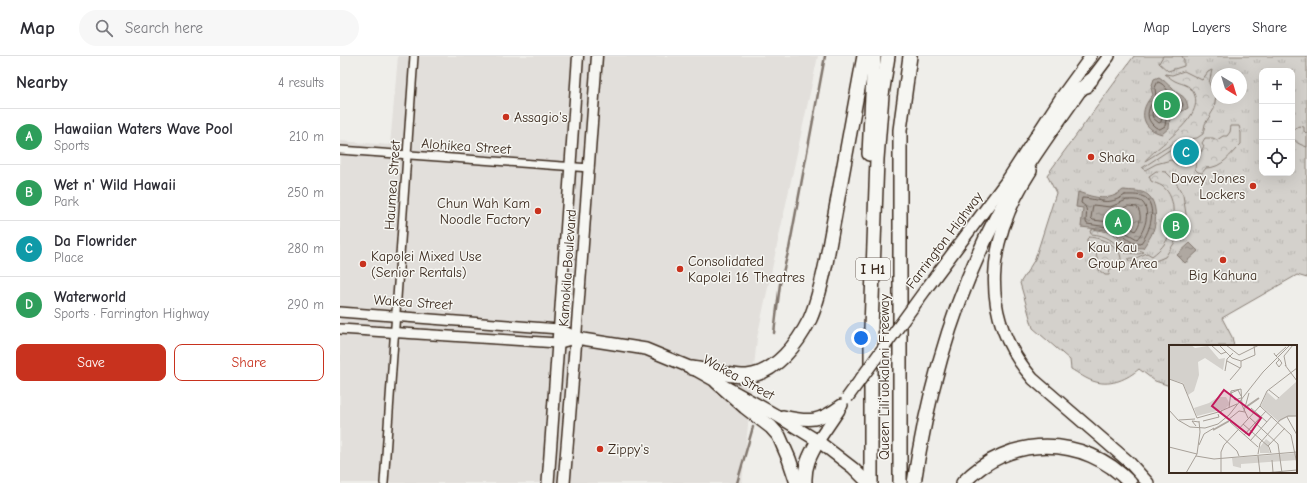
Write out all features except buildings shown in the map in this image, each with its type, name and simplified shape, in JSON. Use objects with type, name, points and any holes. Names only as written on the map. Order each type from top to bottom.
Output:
[{"type":"highway","points":[[692,368],[745,376],[761,373],[779,362],[799,336],[810,318],[819,293],[826,263],[864,56]]},
{"type":"highway","points":[[871,328],[868,252],[870,129],[874,56]]},
{"type":"highway","name":"Queen Liliʻuokalani Freeway","points":[[871,483],[871,328],[877,159],[882,95],[888,56]]},
{"type":"highway","name":"Queen Liliʻuokalani Freeway","points":[[900,483],[900,130],[910,56]]},
{"type":"highway","points":[[914,483],[918,454],[937,367],[953,318],[970,274],[999,212],[1021,176],[1079,91],[1091,80]]},
{"type":"highway","points":[[717,382],[745,407],[771,427],[779,436],[797,483]]},
{"type":"highway","points":[[805,483],[807,462],[818,441]]},
{"type":"highway","points":[[963,483],[977,470],[996,458],[1027,447],[1048,446],[1068,448],[1091,455],[1112,467],[1130,483]]},
{"type":"main road","name":"Kamokila Boulevard","points":[[548,483],[578,56]]},
{"type":"main road","name":"Kamokila Boulevard","points":[[564,483],[590,168],[597,56]]},
{"type":"main road","name":"Farrington Highway","points":[[818,441],[844,402],[1008,179],[1062,96],[1092,56]]},
{"type":"main road","points":[[1108,56],[1026,178],[1010,211],[1000,238],[994,292],[998,317],[1008,342],[1021,365],[1033,379],[1129,462],[1148,483]]},
{"type":"main road","name":"Wakea Street","points":[[559,329],[576,338],[646,349],[692,368],[776,415],[818,441],[853,468],[868,483]]},
{"type":"main road","name":"Wakea Street","points":[[558,343],[576,338]]},
{"type":"main road","points":[[776,415],[797,419],[816,419],[827,415],[844,402]]},
{"type":"street","name":"Haumea Street","points":[[384,483],[414,56]]},
{"type":"street","name":"Alohikea Street","points":[[340,150],[590,168]]},
{"type":"street","name":"Wakea Street","points":[[340,312],[559,329]]},
{"type":"street","name":"Wakea Street","points":[[340,329],[558,343]]},
{"type":"shaded area","points":[[398,56],[818,56],[757,338],[742,483],[340,483],[340,141],[390,145]]},
{"type":"green space","points":[[1134,56],[1307,56],[1307,278],[1297,275],[1222,318],[1232,337],[1234,345],[1169,345],[1169,386],[1155,381],[1139,369],[1119,381],[1102,383],[1089,380],[1071,369],[1070,360],[1033,328],[1020,283],[1035,259],[1056,193],[1047,175]]},
{"type":"green space","points":[[1163,56],[1182,56],[1184,66],[1168,71],[1159,63]]},
{"type":"green space","points":[[1211,70],[1209,83],[1211,87],[1211,104],[1215,104],[1214,109],[1205,124],[1203,134],[1197,138],[1177,141],[1145,161],[1189,119],[1194,109],[1196,99],[1191,89],[1165,74],[1172,75],[1184,71],[1202,80]]},
{"type":"green space","points":[[1231,126],[1239,126],[1241,133],[1241,144],[1222,163],[1217,166],[1206,168],[1202,173],[1198,172],[1195,167],[1204,146],[1202,143],[1205,138],[1213,138],[1217,140],[1223,136],[1227,136],[1230,132]]},
{"type":"green space","points":[[1299,126],[1304,127],[1304,131],[1307,134],[1307,147],[1297,143],[1295,140],[1295,128]]},
{"type":"green space","points":[[1171,149],[1178,152],[1179,161],[1177,165],[1171,160],[1156,164],[1145,170],[1142,168]]},
{"type":"green space","points":[[1156,171],[1166,172],[1175,181],[1183,195],[1186,214],[1185,225],[1165,257],[1148,264],[1129,261],[1128,259],[1136,258],[1147,253],[1152,256],[1164,245],[1171,230],[1173,206],[1171,198],[1162,186],[1151,181],[1149,176]]},
{"type":"green space","points":[[1093,229],[1113,233],[1128,247],[1144,252],[1139,254],[1125,253],[1110,239],[1091,234],[1090,231]]},
{"type":"green space","points":[[1089,237],[1110,243],[1118,250],[1121,260],[1111,264],[1109,275],[1105,275],[1099,270],[1096,252],[1090,242],[1087,241]]},
{"type":"water","points":[[1159,77],[1184,97],[1188,108],[1181,112],[1174,111],[1170,118],[1169,128],[1162,134],[1155,132],[1150,128],[1144,118],[1145,107],[1153,95],[1151,88],[1154,79]]},
{"type":"water","points":[[1123,190],[1140,191],[1146,193],[1151,198],[1155,207],[1156,218],[1154,227],[1143,248],[1126,244],[1114,231],[1081,227],[1083,208],[1076,207],[1078,192],[1102,198],[1118,194]]},
{"type":"water","points":[[1190,243],[1198,251],[1185,263],[1177,255]]},
{"type":"waterway","points":[[774,333],[780,284],[789,249],[825,56]]},
{"type":"waterway","points":[[737,483],[753,427]]},
{"type":"place","name":"Waterworld","points":[[1167,105]]},
{"type":"place","name":"Assagio's","points":[[506,117]]},
{"type":"place","name":"Da Flowrider","points":[[1186,152]]},
{"type":"place","name":"Shaka","points":[[1091,157]]},
{"type":"place","name":"Davey Jones Lockers","points":[[1253,186]]},
{"type":"place","name":"Chun Wah Kam Noodle Factory","points":[[538,211]]},
{"type":"place","name":"Hawaiian Waters Wave Pool","points":[[1118,222]]},
{"type":"place","name":"Wet n' Wild Hawaii","points":[[1176,226]]},
{"type":"place","name":"Kau Kau Group Area","points":[[1080,255]]},
{"type":"place","name":"Big Kahuna","points":[[1223,260]]},
{"type":"place","name":"Kapolei Mixed Use (Senior Rentals)","points":[[363,264]]},
{"type":"place","name":"Consolidated Kapolei 16 Theatres","points":[[680,269]]},
{"type":"place","name":"Zippy's","points":[[600,449]]}]
